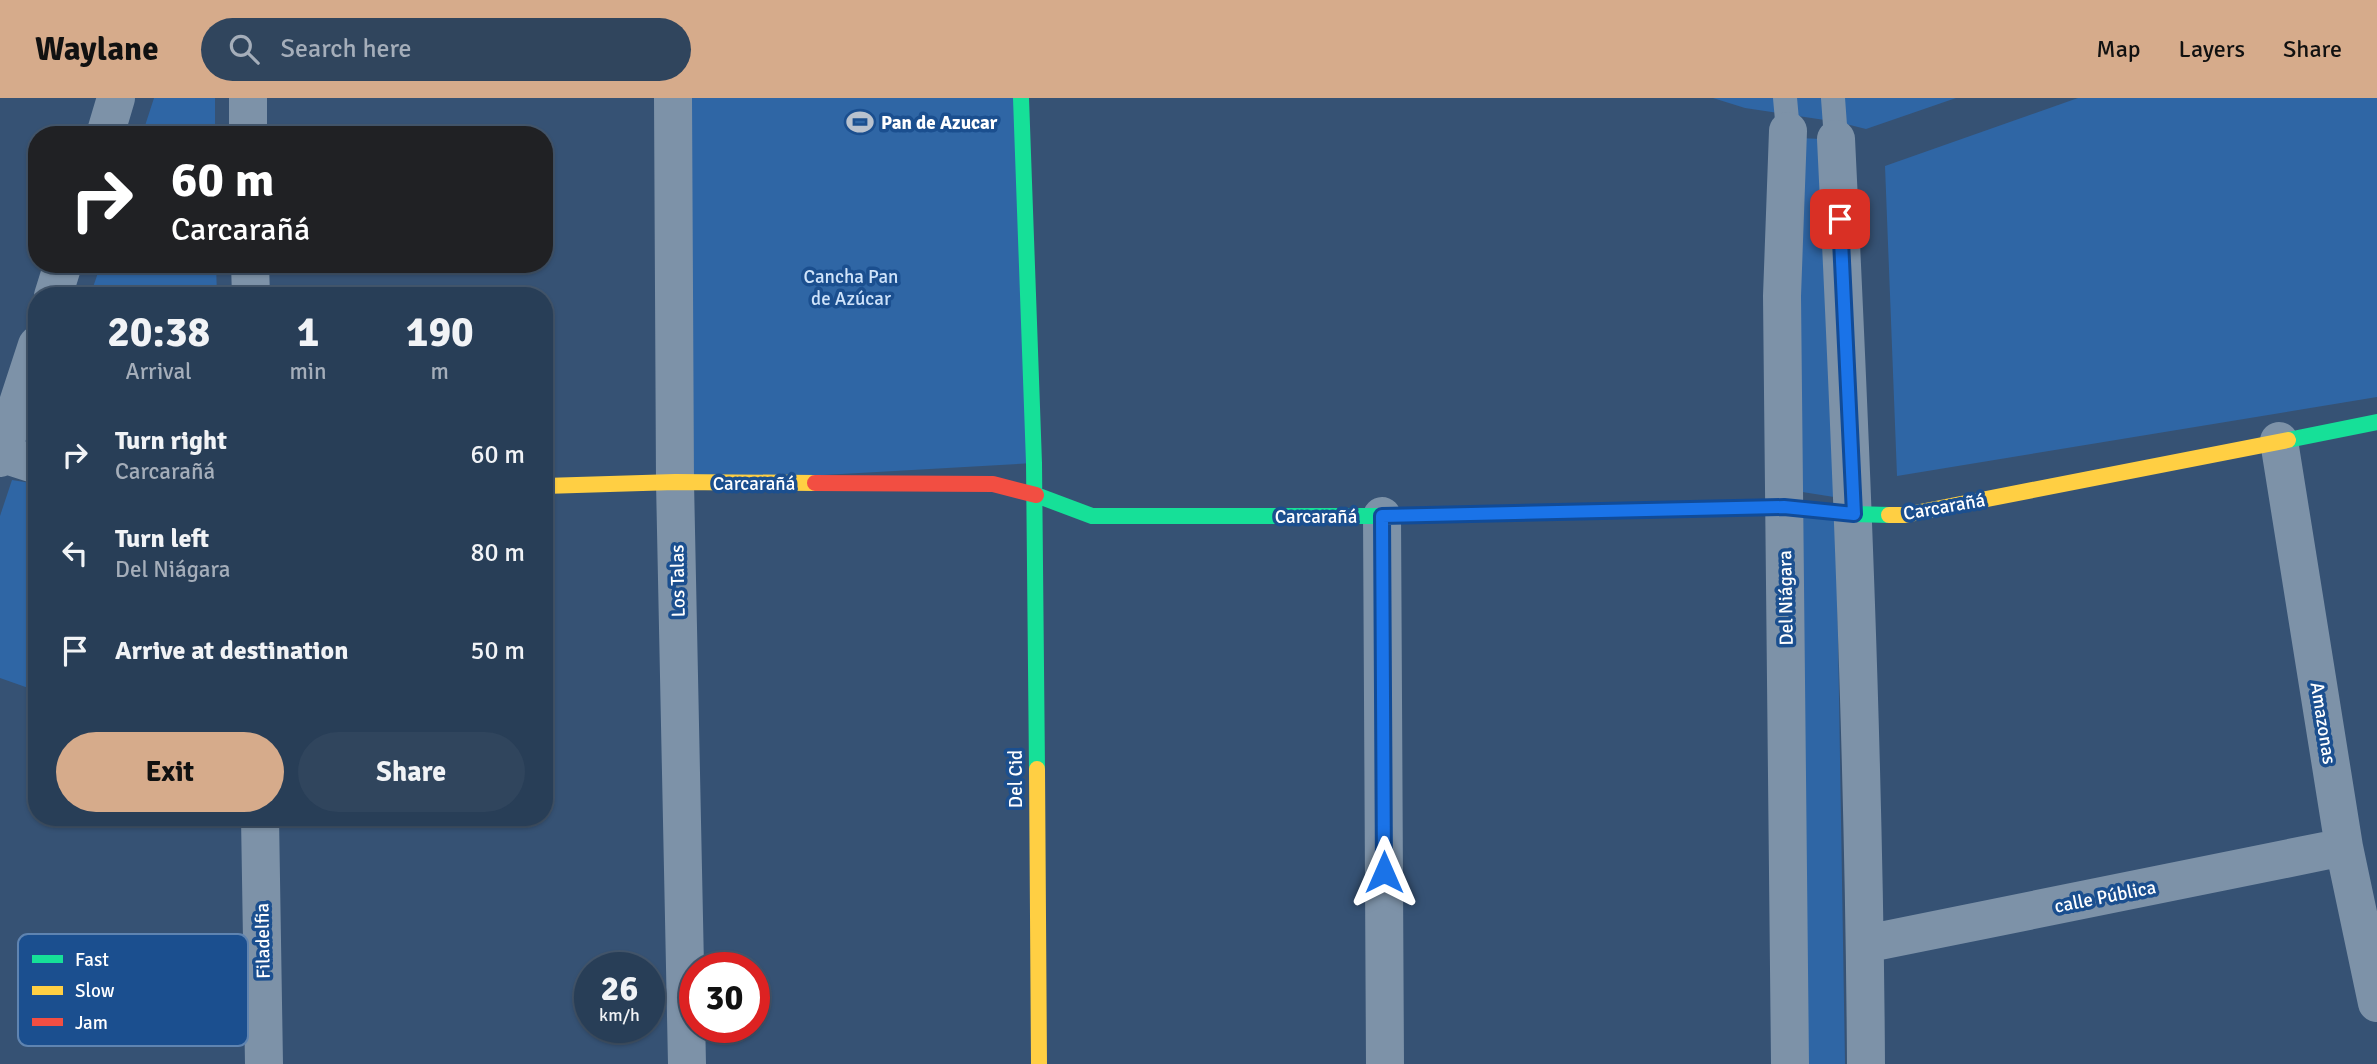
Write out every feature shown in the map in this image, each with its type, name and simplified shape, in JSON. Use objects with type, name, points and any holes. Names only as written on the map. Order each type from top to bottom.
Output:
[{"type":"street","points":[[108,126],[116,98]]},
{"type":"street","points":[[248,98],[248,126]]},
{"type":"street","name":"Los Talas","points":[[673,98],[675,482],[687,1064]]},
{"type":"street","name":"Del Cid","points":[[1021,98],[1034,494],[1039,1064]]},
{"type":"street","name":"Del Niágara","points":[[1786,115],[1782,296],[1790,1064]]},
{"type":"street","points":[[1836,139],[1854,514],[1866,1064]]},
{"type":"street","points":[[10,458],[28,383]]},
{"type":"street","name":"Carcarañá","points":[[553,486],[675,482],[993,484],[1034,494],[1093,516],[1382,516],[1784,507],[1854,514],[1905,515],[2377,422]]},
{"type":"street","name":"Amazonas","points":[[2279,441],[2344,847],[2377,1003]]},
{"type":"street","points":[[1382,516],[1385,1064]]},
{"type":"street","name":"Filadelfia","points":[[260,826],[264,1064]]},
{"type":"street","name":"calle Pública","points":[[1865,944],[2344,847]]},
{"type":"lane","points":[[1833,98],[1836,139]]},
{"type":"green space","points":[[154,98],[215,98],[215,126],[145,126]]},
{"type":"green space","name":"Cancha Pan de Azúcar","points":[[675,98],[1021,98],[1034,463],[681,483]]},
{"type":"green space","points":[[1713,98],[1956,98],[1866,129],[1838,122],[1745,108]]},
{"type":"green space","points":[[2078,98],[2377,98],[2377,397],[1897,476],[1885,166]]},
{"type":"green space","points":[[1798,138],[1822,139],[1834,497],[1796,491]]},
{"type":"green space","points":[[98,273],[216,273],[217,287],[93,287]]},
{"type":"green space","points":[[12,480],[28,483],[28,688],[0,678],[0,516]]},
{"type":"green space","points":[[1836,513],[1845,1064],[1804,1064],[1801,514]]},
{"type":"traffic: fast","points":[[1021,98],[1034,463],[1037,769]]},
{"type":"traffic: fast","points":[[2288,440],[2377,422]]},
{"type":"traffic: fast","points":[[1036,495],[1092,516],[1382,516],[1784,507],[1889,515]]},
{"type":"traffic: slow","points":[[1889,515],[1905,515],[2288,440]]},
{"type":"traffic: slow","points":[[553,486],[675,482],[815,483]]},
{"type":"traffic: slow","points":[[1037,769],[1039,1064]]},
{"type":"traffic: jam","points":[[815,483],[993,484],[1036,495]]},
{"type":"place","name":"Pan de Azucar","points":[[860,122]]},
{"type":"route","points":[[1384,872],[1382,516],[1784,507],[1854,514],[1840,219]]}]
